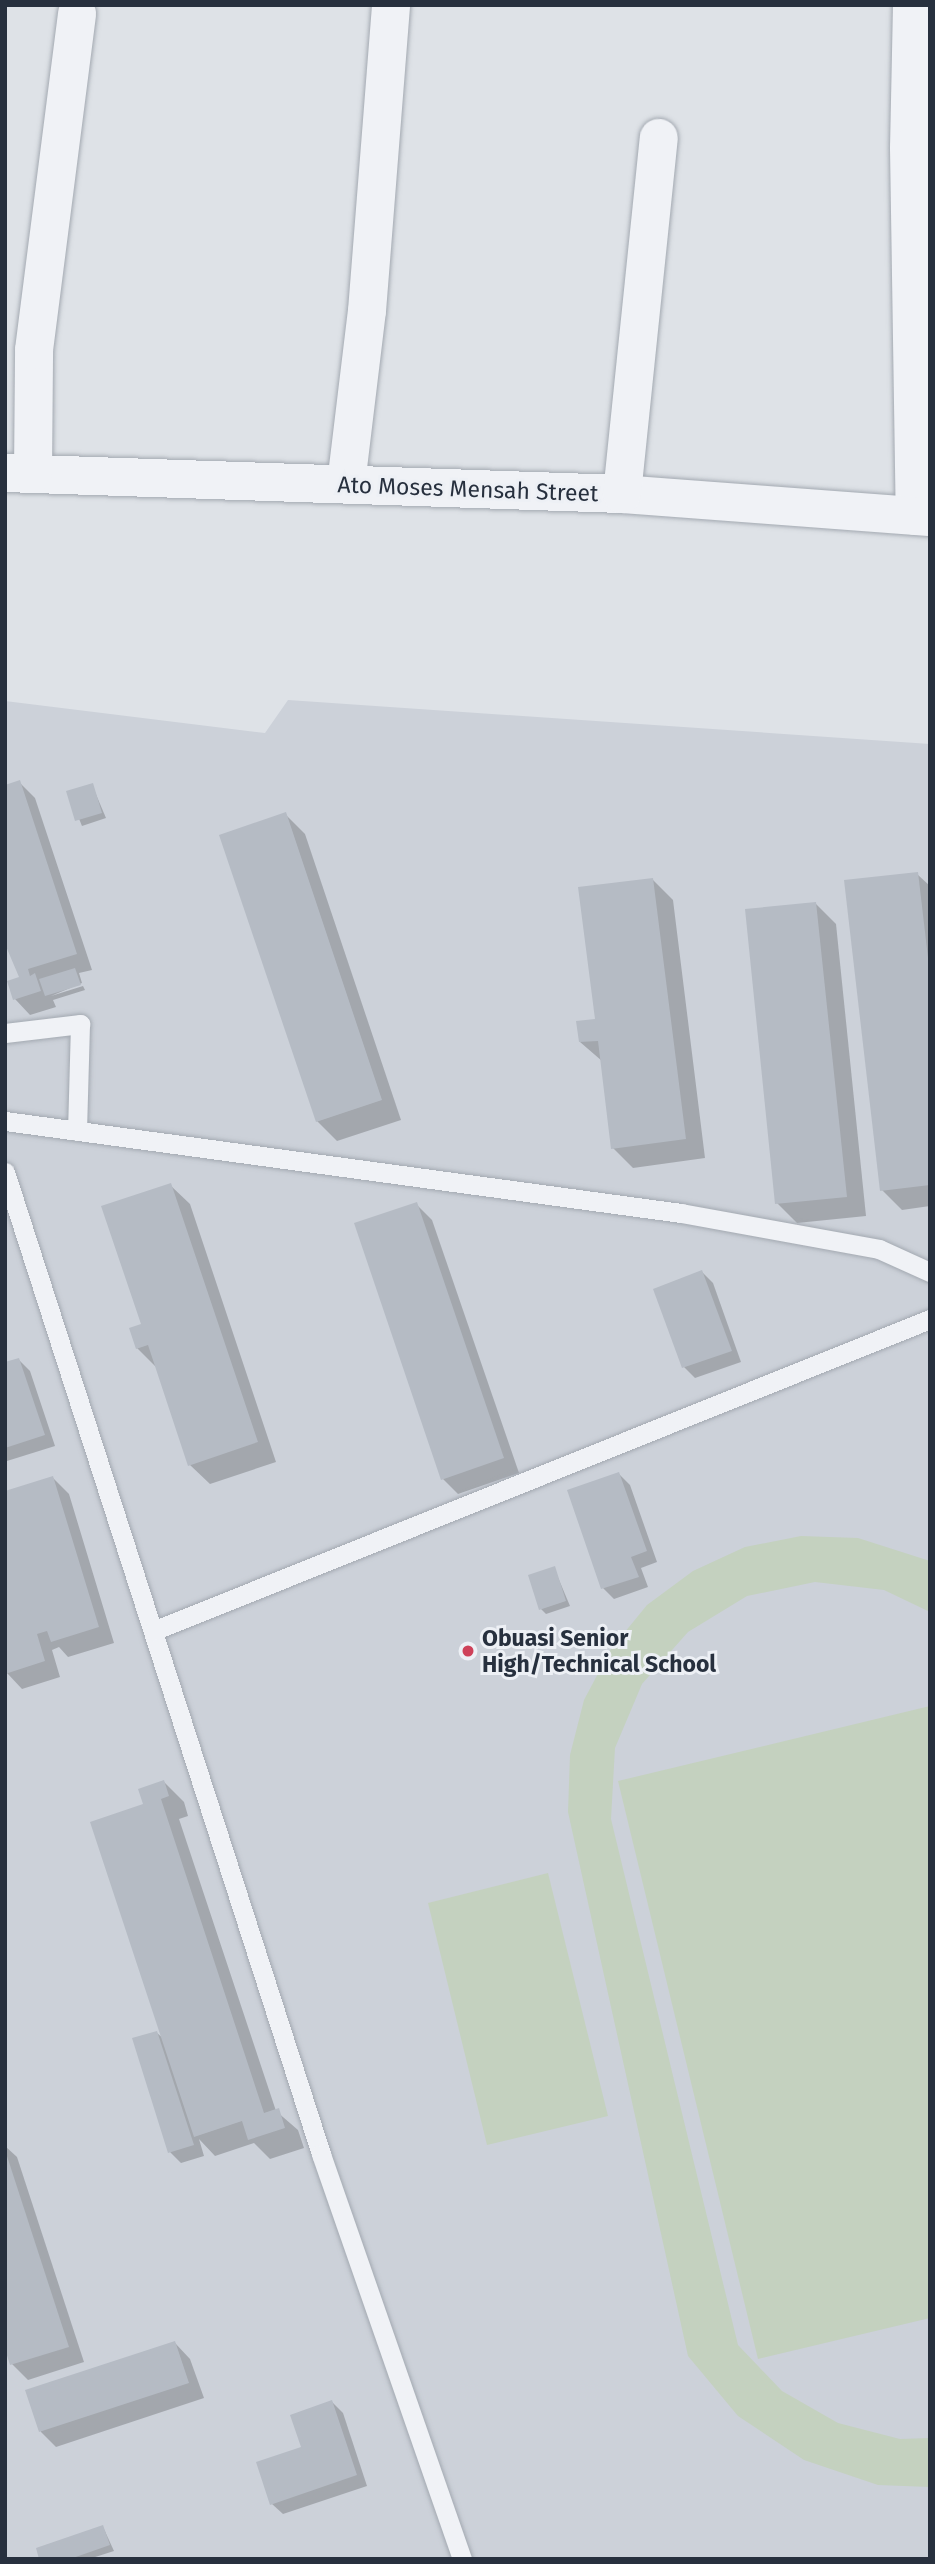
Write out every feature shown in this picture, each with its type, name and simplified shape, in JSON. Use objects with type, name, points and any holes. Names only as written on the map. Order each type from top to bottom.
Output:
[{"type":"street","points":[[346,484],[367,311],[391,5]]},
{"type":"street","points":[[912,5],[909,148],[922,517]]},
{"type":"street","points":[[19,473],[77,14]]},
{"type":"street","points":[[622,494],[660,138]]},
{"type":"street","name":"Ato Moses Mensah Street","points":[[19,473],[622,494],[922,517]]},
{"type":"lane","points":[[5,1033],[80,1024],[77,1130]]},
{"type":"lane","points":[[5,1121],[681,1213],[879,1250],[930,1272]]},
{"type":"lane","points":[[5,1172],[321,2154],[461,2559]]},
{"type":"lane","points":[[153,1631],[930,1319]]},
{"type":"shaded area","name":"Obuasi Senior High/Technical School","points":[[288,700],[930,744],[930,2559],[5,2559],[5,701],[265,733]]},
{"type":"green space","points":[[801,1536],[858,1538],[930,1561],[930,1612],[884,1590],[815,1582],[747,1596],[688,1632],[642,1684],[615,1748],[611,1819],[738,2345],[782,2391],[838,2423],[900,2439],[930,2438],[930,2487],[878,2485],[804,2460],[738,2416],[688,2356],[568,1812],[570,1755],[584,1700],[611,1649],[647,1605],[693,1571],[745,1547]]},
{"type":"green space","points":[[930,1706],[930,2318],[758,2359],[618,1781]]},
{"type":"green space","points":[[548,1873],[608,2116],[487,2145],[428,1903]]},
{"type":"building","points":[[20,780],[77,954],[28,969],[30,976],[35,973],[41,991],[13,1000],[7,981],[19,977],[5,944],[5,785]]},
{"type":"building","points":[[93,783],[102,813],[75,821],[66,791]]},
{"type":"building","points":[[286,812],[382,1100],[316,1122],[219,835]]},
{"type":"building","points":[[918,872],[930,975],[930,1185],[880,1191],[844,880]]},
{"type":"building","points":[[653,878],[686,1139],[611,1149],[598,1041],[579,1042],[576,1021],[595,1019],[578,887]]},
{"type":"building","points":[[816,902],[847,1197],[775,1204],[745,909]]},
{"type":"building","points":[[75,968],[81,985],[45,996],[39,979]]},
{"type":"building","points":[[171,1183],[258,1442],[188,1466],[148,1345],[136,1349],[129,1328],[141,1324],[101,1206]]},
{"type":"building","points":[[417,1202],[504,1458],[441,1480],[354,1223]]},
{"type":"building","points":[[702,1270],[732,1351],[682,1368],[653,1289]]},
{"type":"building","points":[[19,1358],[45,1435],[5,1448],[5,1362]]},
{"type":"building","points":[[619,1472],[647,1551],[631,1557],[639,1577],[601,1589],[567,1490]]},
{"type":"building","points":[[53,1476],[99,1627],[51,1642],[47,1631],[37,1634],[45,1661],[5,1674],[5,1491]]},
{"type":"building","points":[[555,1566],[566,1601],[539,1610],[528,1575]]},
{"type":"building","points":[[164,1780],[169,1796],[161,1799],[264,2113],[279,2108],[285,2128],[248,2140],[242,2121],[194,2137],[90,1822],[143,1804],[138,1789]]},
{"type":"building","points":[[157,2031],[194,2145],[168,2153],[132,2038]]},
{"type":"building","points":[[6,2153],[69,2347],[10,2365],[5,2349]]},
{"type":"building","points":[[175,2341],[189,2383],[39,2432],[25,2390]]},
{"type":"building","points":[[332,2400],[357,2475],[270,2505],[256,2462],[301,2447],[290,2415]]},
{"type":"building","points":[[103,2525],[110,2545],[70,2559],[39,2559],[36,2548]]},
{"type":"place","name":"Obuasi Senior High/Technical School","points":[[468,1651]]}]
